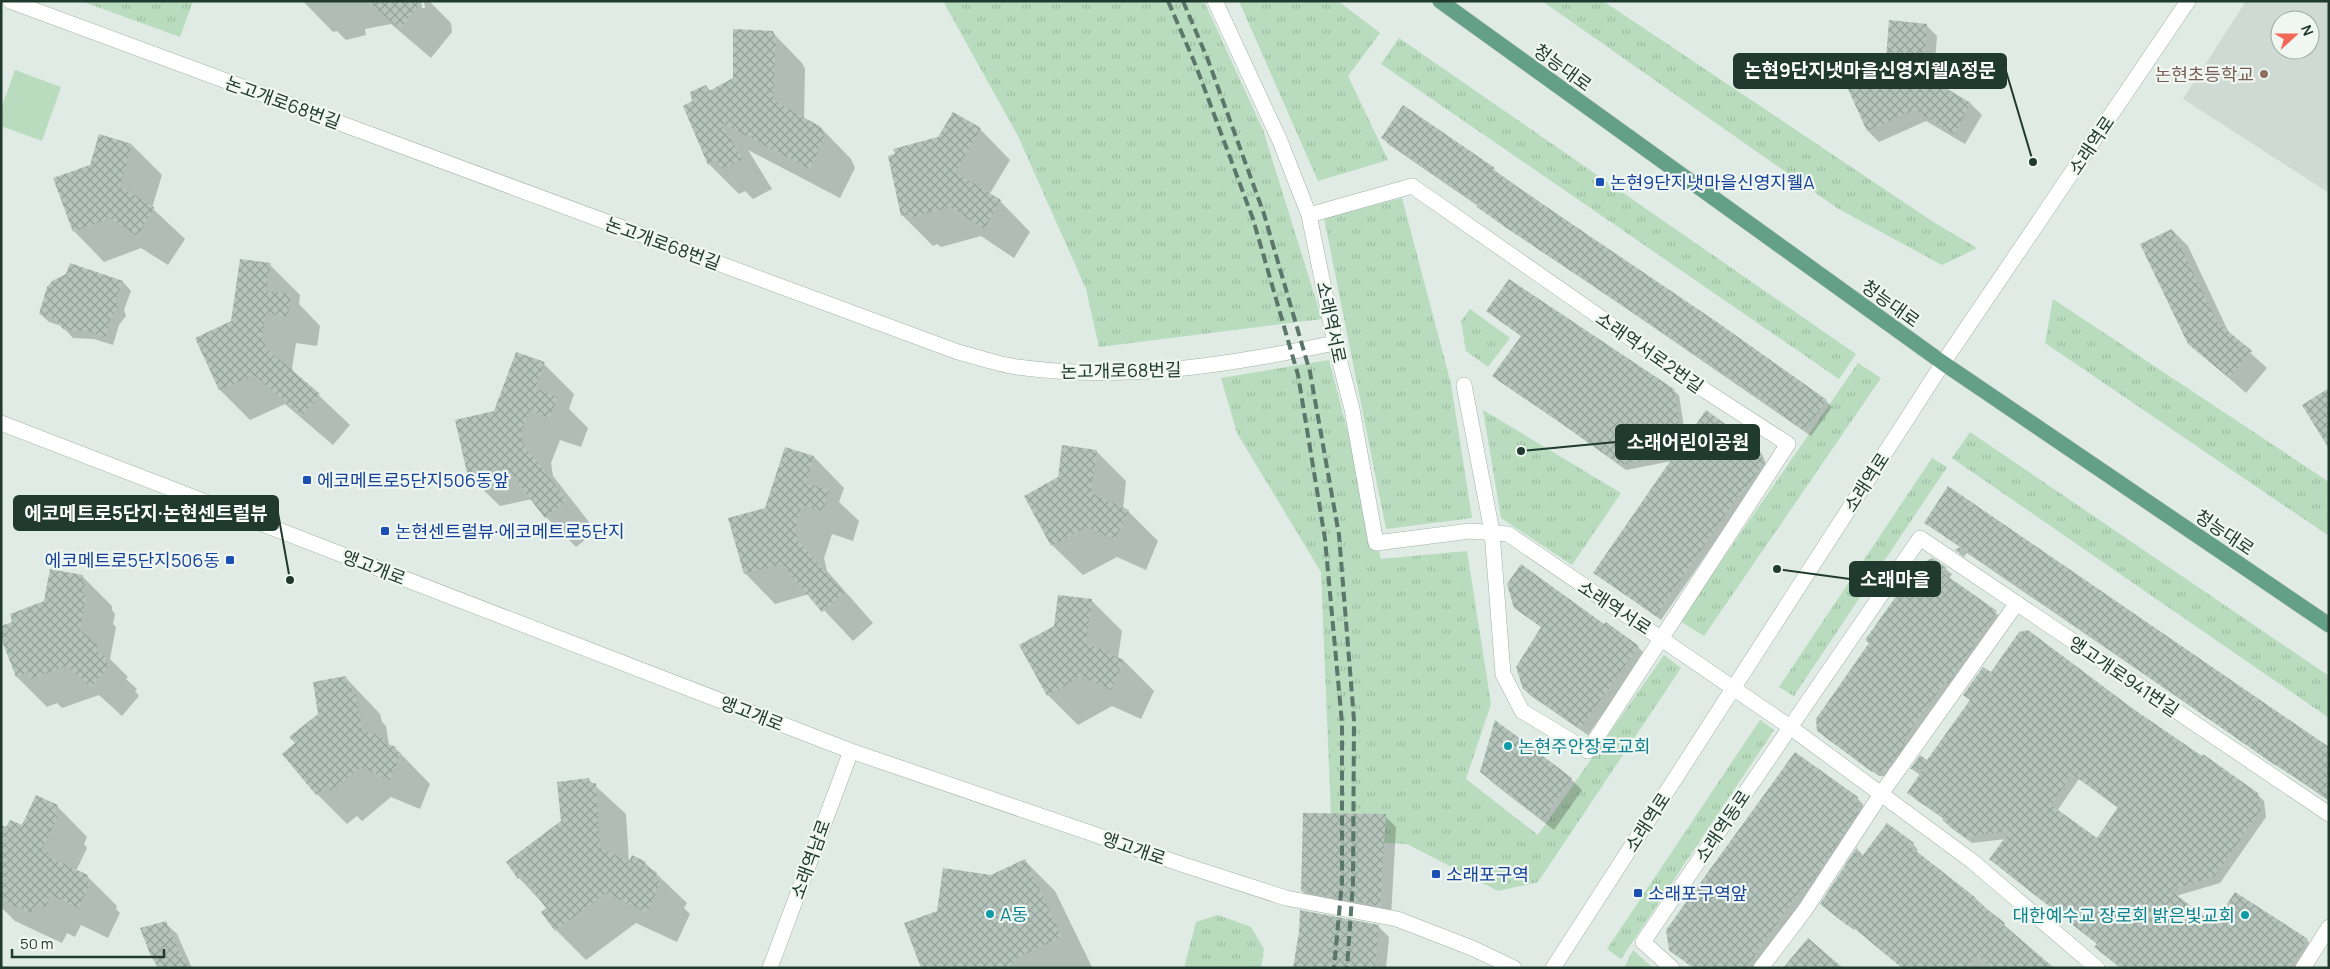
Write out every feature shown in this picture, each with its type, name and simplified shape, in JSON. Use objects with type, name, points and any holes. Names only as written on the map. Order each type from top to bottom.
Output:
[{"type":"main road","name":"청능대로","points":[[1440,1],[1943,363],[2329,625]]},
{"type":"street","name":"논고개로68번길","points":[[10,1],[958,352],[1015,367],[1080,374],[1152,373],[1235,363],[1335,343]]},
{"type":"street","name":"소래역서로","points":[[1215,1],[1280,141],[1309,215],[1335,343],[1352,409],[1376,543],[1470,532],[1508,534],[1661,637],[1734,689]]},
{"type":"street","name":"소래역로","points":[[1553,968],[1943,363],[2188,1]]},
{"type":"street","name":"소래역서로2번길","points":[[1309,215],[1412,186],[1706,391],[1788,444],[1661,637]]},
{"type":"street","name":"소래역서로","points":[[1464,385],[1492,532],[1503,674],[1522,711],[1588,751],[1661,637]]},
{"type":"street","name":"앵고개로","points":[[1,423],[851,751],[1180,864],[1286,898],[1397,919],[1472,948],[1514,968]]},
{"type":"street","name":"앵고개로941번길","points":[[1920,538],[2329,814]]},
{"type":"street","name":"소래역동로","points":[[1672,968],[1643,942],[1920,538]]},
{"type":"street","points":[[1760,968],[1805,910],[1881,794],[2017,603]]},
{"type":"street","points":[[1734,689],[1790,727],[1979,866],[2097,968]]},
{"type":"street","name":"소래역남로","points":[[770,968],[851,751]]},
{"type":"street","points":[[2303,968],[2329,927]]},
{"type":"shaded area","name":"논현초등학교","points":[[2246,1],[2329,1],[2329,193],[2183,99]]},
{"type":"green space","points":[[81,1],[193,1],[180,37]]},
{"type":"green space","points":[[943,1],[1204,1],[1263,130],[1322,319],[1099,347],[1086,289],[1018,136]]},
{"type":"green space","points":[[1239,1],[1338,1],[1380,33],[1348,76],[1388,160],[1318,181]]},
{"type":"green space","points":[[1542,1],[1603,1],[1935,223],[1977,248],[1942,265],[1837,208]]},
{"type":"green space","points":[[1399,38],[1856,354],[1839,379],[1381,64]]},
{"type":"green space","points":[[15,70],[61,87],[42,141],[1,126],[1,109]]},
{"type":"green space","points":[[1402,198],[1451,384],[1472,518],[1386,529],[1324,218]]},
{"type":"green space","points":[[2053,299],[2329,482],[2329,536],[2045,343]]},
{"type":"green space","points":[[1470,309],[1510,338],[1488,367],[1466,351],[1461,321]]},
{"type":"green space","points":[[1329,360],[1381,559],[1467,551],[1491,704],[1466,779],[1538,835],[1664,655],[1681,668],[1538,882],[1498,891],[1407,844],[1332,840],[1321,572],[1237,433],[1221,378]]},
{"type":"green space","points":[[1858,363],[1881,378],[1704,636],[1680,621]]},
{"type":"green space","points":[[1483,410],[1621,493],[1572,565],[1501,518]]},
{"type":"green space","points":[[1970,432],[2329,676],[2329,718],[1952,458]]},
{"type":"green space","points":[[1932,458],[1947,467],[1794,696],[1779,687]]},
{"type":"green space","points":[[1760,720],[1774,730],[1621,959],[1607,949]]},
{"type":"green space","points":[[1218,915],[1251,927],[1264,949],[1261,968],[1184,968],[1196,922]]},
{"type":"green space","points":[[1633,950],[1653,968],[1624,968]]},
{"type":"building","points":[[367,1],[423,1],[400,29]]},
{"type":"building","points":[[1889,20],[1927,24],[1924,61],[1932,80],[1971,103],[1954,134],[1914,110],[1867,131],[1843,78],[1886,59]]},
{"type":"building","points":[[733,29],[773,31],[776,38],[773,100],[821,127],[825,137],[810,169],[720,122],[743,159],[722,169],[716,160],[708,165],[683,106],[692,101],[690,92],[706,85],[709,91],[733,78]]},
{"type":"building","points":[[1403,105],[1495,168],[1494,170],[1523,191],[1717,322],[1827,400],[1804,431],[1757,396],[1505,227],[1477,207],[1478,204],[1381,138]]},
{"type":"building","points":[[953,112],[981,128],[955,172],[1001,200],[984,229],[950,207],[909,218],[909,214],[901,216],[888,156],[895,154],[893,149],[938,137]]},
{"type":"building","points":[[99,134],[132,144],[120,186],[155,208],[137,236],[110,218],[73,232],[53,178],[90,165]]},
{"type":"building","points":[[2172,229],[2217,322],[2252,351],[2229,378],[2188,344],[2140,244]]},
{"type":"building","points":[[240,259],[271,263],[266,291],[291,294],[288,317],[266,313],[262,337],[266,348],[320,394],[302,416],[254,375],[219,390],[195,338],[231,321]]},
{"type":"building","points":[[70,263],[123,281],[116,301],[119,307],[111,317],[105,337],[85,331],[64,330],[53,318],[39,314],[47,287],[52,281],[66,274]]},
{"type":"building","points":[[1509,279],[1674,389],[1683,443],[1706,410],[1757,447],[1764,463],[1744,491],[1742,490],[1656,616],[1593,573],[1675,454],[1620,465],[1492,376],[1521,336],[1486,311]]},
{"type":"building","points":[[516,352],[545,362],[535,388],[558,397],[550,418],[530,410],[521,433],[523,444],[567,500],[545,518],[506,468],[468,477],[455,420],[494,411]]},
{"type":"building","points":[[2329,388],[2329,449],[2302,405]]},
{"type":"building","points":[[1062,445],[1097,450],[1091,493],[1129,510],[1115,540],[1086,527],[1051,546],[1024,496],[1058,477]]},
{"type":"building","points":[[785,447],[814,456],[806,483],[829,490],[823,511],[802,505],[795,527],[797,539],[844,593],[822,612],[781,564],[744,574],[728,518],[765,508]]},
{"type":"building","points":[[1948,486],[2329,747],[2329,799],[2269,761],[2014,583],[1961,548],[1958,552],[1954,550],[1961,547],[1924,523]]},
{"type":"building","points":[[1933,558],[1947,568],[1943,573],[1997,611],[1948,684],[1945,682],[1902,742],[1905,744],[1886,771],[1872,772],[1817,731],[1816,719],[1869,643],[1865,640],[1919,564]]},
{"type":"building","points":[[1521,564],[1604,624],[1606,622],[1639,646],[1580,729],[1523,689],[1516,667],[1541,627],[1514,608],[1507,584]]},
{"type":"building","points":[[50,569],[83,575],[82,581],[85,582],[83,595],[86,595],[80,630],[99,646],[96,649],[107,658],[105,661],[110,665],[91,687],[67,666],[31,679],[29,672],[16,677],[1,638],[1,626],[12,622],[10,614],[44,601]]},
{"type":"building","points":[[1058,595],[1092,599],[1086,643],[1124,660],[1111,690],[1081,676],[1047,696],[1019,645],[1054,626]]},
{"type":"building","points":[[2028,630],[2132,708],[2202,756],[2203,754],[2258,793],[2261,810],[2214,877],[2170,890],[2214,924],[2235,892],[2308,939],[2289,968],[2121,968],[2094,947],[2097,944],[1989,859],[2010,831],[1964,837],[1942,820],[1944,818],[1907,793],[1923,769],[1910,769],[1920,755],[1927,760],[1970,700],[1963,695],[1983,667],[1991,672],[2019,632]],"holes":[[[2072,774],[2118,807],[2097,838],[2051,805]]]},
{"type":"building","points":[[346,676],[353,695],[356,694],[362,729],[384,738],[383,742],[396,747],[395,750],[401,753],[390,780],[361,767],[331,791],[327,786],[316,795],[282,754],[295,743],[289,737],[318,714],[313,682]]},
{"type":"building","name":"논현주안장로교회","points":[[1495,720],[1572,778],[1543,820],[1480,772]]},
{"type":"building","points":[[1795,752],[1858,797],[1858,812],[1805,892],[1801,889],[1746,968],[1693,968],[1669,950],[1666,930]]},
{"type":"building","points":[[589,778],[590,784],[596,783],[600,848],[629,861],[632,855],[646,862],[644,866],[657,872],[654,879],[661,882],[647,913],[606,893],[555,931],[541,912],[546,908],[522,876],[518,879],[506,862],[561,821],[557,782]]},
{"type":"building","points":[[36,795],[58,805],[54,814],[58,816],[42,849],[49,853],[47,856],[88,875],[86,880],[91,882],[78,908],[51,895],[45,908],[36,904],[31,914],[1,899],[1,825],[6,827],[10,820],[22,825]]},
{"type":"building","points":[[1303,813],[1386,814],[1380,906],[1301,891]]},
{"type":"building","points":[[1887,823],[1914,843],[1911,847],[1976,898],[1974,899],[2005,923],[2004,925],[2054,968],[1992,968],[1977,956],[1967,968],[1902,968],[1849,924],[1848,926],[1820,904],[1857,847],[1857,863]]},
{"type":"building","name":"A동","points":[[1025,859],[1062,937],[1017,958],[1008,968],[921,968],[904,923],[937,911],[943,868],[991,875]]},
{"type":"building","points":[[1300,910],[1379,925],[1375,968],[1293,968],[1299,932]]},
{"type":"building","points":[[166,921],[178,950],[190,968],[158,968],[150,954],[140,928]]},
{"type":"building","points":[[1808,938],[1843,968],[1783,968]]},
{"type":"railway","points":[[1168,1],[1196,66],[1253,219],[1298,375],[1325,539],[1342,723],[1342,882],[1334,968]]},
{"type":"railway","points":[[1183,1],[1208,60],[1264,214],[1310,372],[1339,535],[1354,720],[1353,883],[1347,968]]},
{"type":"place","name":"논현초등학교","points":[[2264,74]]},
{"type":"place","name":"논현9단지냇마을신영지웰A정문","points":[[2033,162]]},
{"type":"place","name":"논현9단지냇마을신영지웰A","points":[[1600,182]]},
{"type":"place","name":"소래어린이공원","points":[[1521,451]]},
{"type":"place","name":"에코메트로5단지506동앞","points":[[307,480]]},
{"type":"place","name":"논현센트럴뷰·에코메트로5단지","points":[[385,531]]},
{"type":"place","name":"에코메트로5단지506동","points":[[230,560]]},
{"type":"place","name":"소래마을","points":[[1777,569]]},
{"type":"place","name":"에코메트로5단지·논현센트럴뷰","points":[[290,580]]},
{"type":"place","name":"논현주안장로교회","points":[[1508,746]]},
{"type":"place","name":"소래포구역","points":[[1436,874]]},
{"type":"place","name":"소래포구역앞","points":[[1638,893]]},
{"type":"place","name":"A동","points":[[990,914]]},
{"type":"place","name":"대한예수교 장로회 밝은빛교회","points":[[2245,915]]}]
